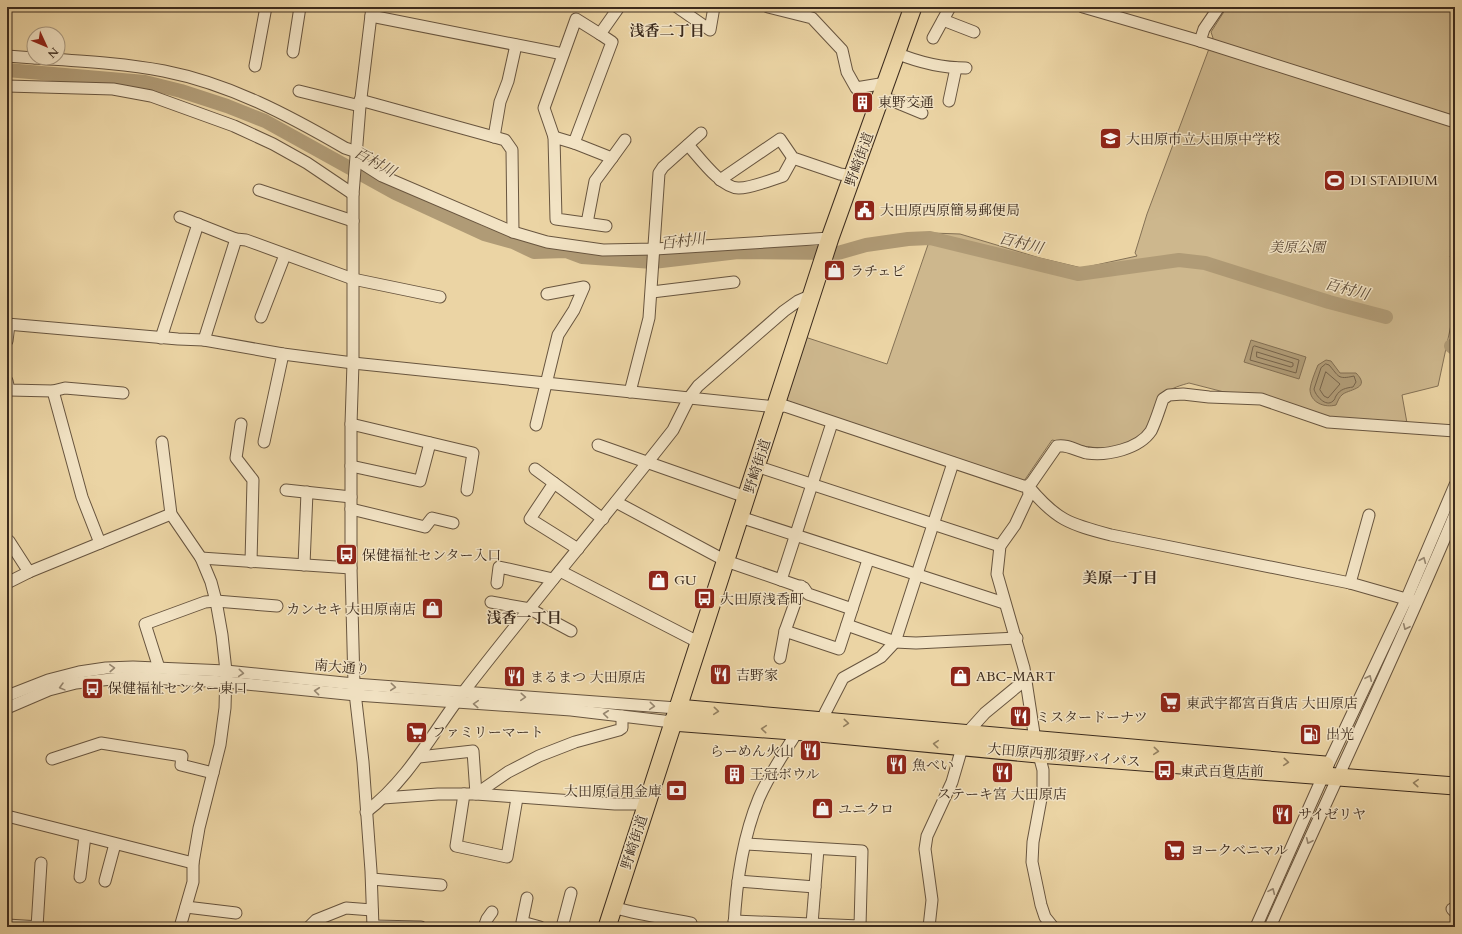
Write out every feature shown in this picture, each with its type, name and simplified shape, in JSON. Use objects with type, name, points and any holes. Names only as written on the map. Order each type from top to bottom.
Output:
[{"type":"highway","name":"野崎街道","points":[[606,927],[829,242],[913,7]]},
{"type":"highway","name":"大田原西那須野バイパス","points":[[675,715],[824,722],[965,740],[1332,771],[1455,786]]},
{"type":"highway","name":"大田原西那須野バイパス","points":[[675,715],[797,732],[965,740]]},
{"type":"highway","name":"大田原西那須野バイパス","points":[[1332,771],[1455,775]]},
{"type":"street","points":[[255,66],[266,7]]},
{"type":"street","points":[[293,52],[300,7]]},
{"type":"street","points":[[600,34],[619,7]]},
{"type":"street","points":[[677,7],[710,30],[714,7]]},
{"type":"street","points":[[768,7],[812,18],[842,50],[847,72],[856,88],[884,89],[922,113]]},
{"type":"street","points":[[933,38],[950,7]]},
{"type":"street","points":[[1083,7],[1200,41],[1455,122]]},
{"type":"street","points":[[1200,41],[1204,28],[1219,7]]},
{"type":"street","points":[[421,927],[373,927],[372,879],[366,812],[364,762],[354,684],[351,568],[353,221],[360,103],[369,10],[516,45],[563,54]]},
{"type":"street","points":[[574,143],[612,42],[576,19],[544,108],[554,137],[556,219],[606,226]]},
{"type":"street","points":[[943,20],[974,32]]},
{"type":"street","points":[[494,137],[500,102],[508,81],[516,45]]},
{"type":"street","points":[[896,53],[919,62],[961,68],[949,101]]},
{"type":"street","points":[[7,56],[26,57]]},
{"type":"street","points":[[66,61],[165,71],[212,84],[266,105],[345,148],[357,159],[382,176],[513,232],[547,242],[603,250],[829,242]]},
{"type":"street","points":[[7,86],[113,89],[151,96],[234,126],[274,144],[354,190]]},
{"type":"street","points":[[299,91],[360,103],[505,140],[512,150],[513,232]]},
{"type":"street","points":[[630,392],[649,318],[652,292],[659,173],[663,167],[701,134]]},
{"type":"street","points":[[554,137],[612,158]]},
{"type":"street","points":[[720,180],[780,139],[793,158],[840,174],[853,176]]},
{"type":"street","points":[[587,223],[595,181],[625,140]]},
{"type":"street","points":[[688,145],[720,180],[728,186],[738,188],[783,176],[793,158]]},
{"type":"street","points":[[259,190],[353,221]]},
{"type":"street","points":[[180,217],[236,239],[246,240],[353,279],[440,297]]},
{"type":"street","points":[[161,338],[198,224]]},
{"type":"street","points":[[204,340],[236,239]]},
{"type":"street","points":[[261,317],[285,254]]},
{"type":"street","points":[[652,292],[734,282]]},
{"type":"street","points":[[536,425],[558,335],[574,310],[584,287],[547,294]]},
{"type":"street","points":[[366,812],[383,798],[419,757],[430,738],[464,692],[673,430],[689,398],[707,377],[749,340],[798,301],[812,295]]},
{"type":"street","points":[[7,341],[8,324],[161,338],[204,340],[283,354],[353,363],[776,407],[785,406],[953,463],[1023,486],[1028,486],[1044,505],[1057,516],[1083,527],[1111,535],[1350,583],[1406,600],[1418,602]]},
{"type":"street","points":[[264,442],[283,354]]},
{"type":"street","points":[[7,381],[9,390],[53,391],[66,388],[123,393]]},
{"type":"street","points":[[53,391],[82,497],[100,543]]},
{"type":"street","points":[[1053,927],[1045,917],[1041,905],[1032,862],[1033,842],[1044,780],[1036,747],[1017,638],[1004,603],[997,574],[1000,546],[1015,525],[1029,495],[1028,486],[1057,446],[1088,453],[1100,453],[1129,447],[1138,443],[1151,430],[1163,399],[1174,394],[1208,397],[1261,398],[1328,422],[1455,431]]},
{"type":"street","points":[[781,580],[832,423]]},
{"type":"street","points":[[241,424],[236,458],[253,480],[251,562]]},
{"type":"street","points":[[351,424],[473,453],[467,490]]},
{"type":"street","points":[[162,442],[171,514],[201,558],[216,601],[222,635],[226,677],[224,716],[220,745],[199,828],[193,863],[193,882],[180,927]]},
{"type":"street","points":[[351,466],[420,481],[430,442]]},
{"type":"street","points":[[598,445],[746,497]]},
{"type":"street","points":[[824,722],[825,713],[843,678],[881,657],[895,642],[953,463]]},
{"type":"street","points":[[756,466],[1000,546]]},
{"type":"street","points":[[535,469],[603,519]]},
{"type":"street","points":[[554,483],[530,519],[578,549]]},
{"type":"street","points":[[1270,927],[1332,771],[1455,485]]},
{"type":"street","points":[[286,490],[351,497]]},
{"type":"street","points":[[304,565],[307,492]]},
{"type":"street","points":[[616,502],[726,561],[801,586],[808,594],[852,609]]},
{"type":"street","points":[[351,509],[425,527],[432,518],[453,523]]},
{"type":"street","points":[[7,583],[29,572],[171,514]]},
{"type":"street","points":[[1256,927],[1332,771],[1450,538],[1455,514]]},
{"type":"street","points":[[1350,583],[1369,515]]},
{"type":"street","points":[[740,517],[868,560],[1004,603]]},
{"type":"street","points":[[9,541],[29,572]]},
{"type":"street","points":[[201,558],[351,568]]},
{"type":"street","points":[[785,631],[839,650],[868,560]]},
{"type":"street","points":[[497,583],[500,567],[556,575],[698,642]]},
{"type":"street","points":[[780,658],[785,631],[801,586]]},
{"type":"street","points":[[159,668],[145,624],[205,602],[216,601],[276,606]]},
{"type":"street","points":[[491,602],[530,609],[571,631]]},
{"type":"street","points":[[847,625],[895,642],[916,643],[1017,638]]},
{"type":"street","name":"南大通り","points":[[7,696],[48,680],[79,672],[106,668],[159,668],[356,695],[622,716],[675,715]]},
{"type":"street","name":"南大通り","points":[[7,708],[49,690],[76,683],[102,679],[226,677],[464,692],[675,715]]},
{"type":"street","points":[[929,927],[932,900],[925,849],[927,836],[952,782],[965,740],[985,713],[1025,680]]},
{"type":"street","points":[[476,794],[508,772],[539,756],[575,742],[619,730],[622,728],[622,716]]},
{"type":"street","points":[[746,844],[862,851],[860,926],[812,924],[734,924],[738,881],[746,844],[759,798],[797,732]]},
{"type":"street","points":[[52,759],[101,743],[182,756],[181,765],[213,773]]},
{"type":"street","points":[[419,757],[472,751],[476,794]]},
{"type":"street","points":[[464,794],[456,846],[508,857],[517,798]]},
{"type":"street","points":[[383,798],[476,794],[615,804],[646,804]]},
{"type":"street","points":[[7,816],[193,863]]},
{"type":"street","points":[[80,876],[85,836]]},
{"type":"street","points":[[105,881],[115,844]]},
{"type":"street","points":[[812,924],[818,849]]},
{"type":"street","points":[[37,927],[41,863]]},
{"type":"street","points":[[372,879],[442,885]]},
{"type":"street","points":[[738,881],[815,887]]},
{"type":"street","points":[[562,927],[571,893]]},
{"type":"street","points":[[527,898],[522,922],[540,927]]},
{"type":"street","points":[[186,907],[236,913]]},
{"type":"street","points":[[613,907],[638,914],[648,914],[691,923]]},
{"type":"street","points":[[309,927],[316,920],[346,908],[372,910]]},
{"type":"street","points":[[484,927],[492,912]]},
{"type":"street","points":[[7,925],[40,927]]},
{"type":"green space","name":"美原公園","points":[[1227,7],[1455,7],[1455,247],[1450,257],[1455,260],[1455,306],[1438,386],[1402,395],[1407,423],[1329,419],[1189,383],[1174,388],[1166,393],[1160,401],[1145,430],[1136,439],[1125,444],[1101,448],[1052,440],[1024,481],[1019,481],[785,400],[805,337],[887,364],[932,233],[960,234],[1040,258],[1082,268],[1137,256],[1135,253],[1147,214],[1213,38],[1211,32]]},
{"type":"water","points":[[1251,340],[1306,357],[1299,379],[1244,362]]},
{"type":"water","points":[[1326,360],[1331,361],[1340,373],[1356,373],[1361,382],[1361,385],[1343,394],[1336,405],[1332,406],[1323,405],[1315,401],[1310,389],[1318,365]]},
{"type":"waterway","name":"百村川","points":[[7,70],[145,82],[181,91],[227,106],[265,121],[395,193],[484,234],[513,242],[534,252],[566,251],[582,257],[653,262],[738,252],[838,253],[866,245],[908,239],[930,238],[1078,274],[1179,260],[1205,263],[1329,302],[1386,317]]},
{"type":"waterway","name":"百村川","points":[[1451,346],[1455,349]]},
{"type":"place","name":"東野交通","points":[[863,102]]},
{"type":"place","name":"大田原市立大田原中学校","points":[[1111,139]]},
{"type":"place","name":"DI STADIUM","points":[[1335,180]]},
{"type":"place","name":"大田原西原簡易郵便局","points":[[865,210]]},
{"type":"place","name":"ラチェピ","points":[[835,271]]},
{"type":"place","name":"保健福祉センター入口","points":[[346,555]]},
{"type":"place","name":"GU","points":[[659,580]]},
{"type":"place","name":"大田原浅香町","points":[[705,599]]},
{"type":"place","name":"カンセキ 大田原南店","points":[[432,609]]},
{"type":"place","name":"吉野家","points":[[721,675]]},
{"type":"place","name":"ABC-MART","points":[[961,676]]},
{"type":"place","name":"まるまつ 大田原店","points":[[515,677]]},
{"type":"place","name":"保健福祉センター東口","points":[[93,688]]},
{"type":"place","name":"東武宇都宮百貨店 大田原店","points":[[1170,703]]},
{"type":"place","name":"ミスタードーナツ","points":[[1020,717]]},
{"type":"place","name":"ファミリーマート","points":[[417,732]]},
{"type":"place","name":"出光","points":[[1310,734]]},
{"type":"place","name":"らーめん火山","points":[[810,751]]},
{"type":"place","name":"魚べい","points":[[896,765]]},
{"type":"place","name":"東武百貨店前","points":[[1164,771]]},
{"type":"place","name":"ステーキ宮 大田原店","points":[[1002,772]]},
{"type":"place","name":"王冠ボウル","points":[[734,774]]},
{"type":"place","name":"大田原信用金庫","points":[[677,791]]},
{"type":"place","name":"ユニクロ","points":[[822,809]]},
{"type":"place","name":"サイゼリヤ","points":[[1283,814]]},
{"type":"place","name":"ヨークベニマル","points":[[1175,850]]},
{"type":"district","name":"浅香二丁目","points":[[667,31]]},
{"type":"district","name":"美原一丁目","points":[[1120,578]]},
{"type":"district","name":"浅香一丁目","points":[[524,618]]}]
